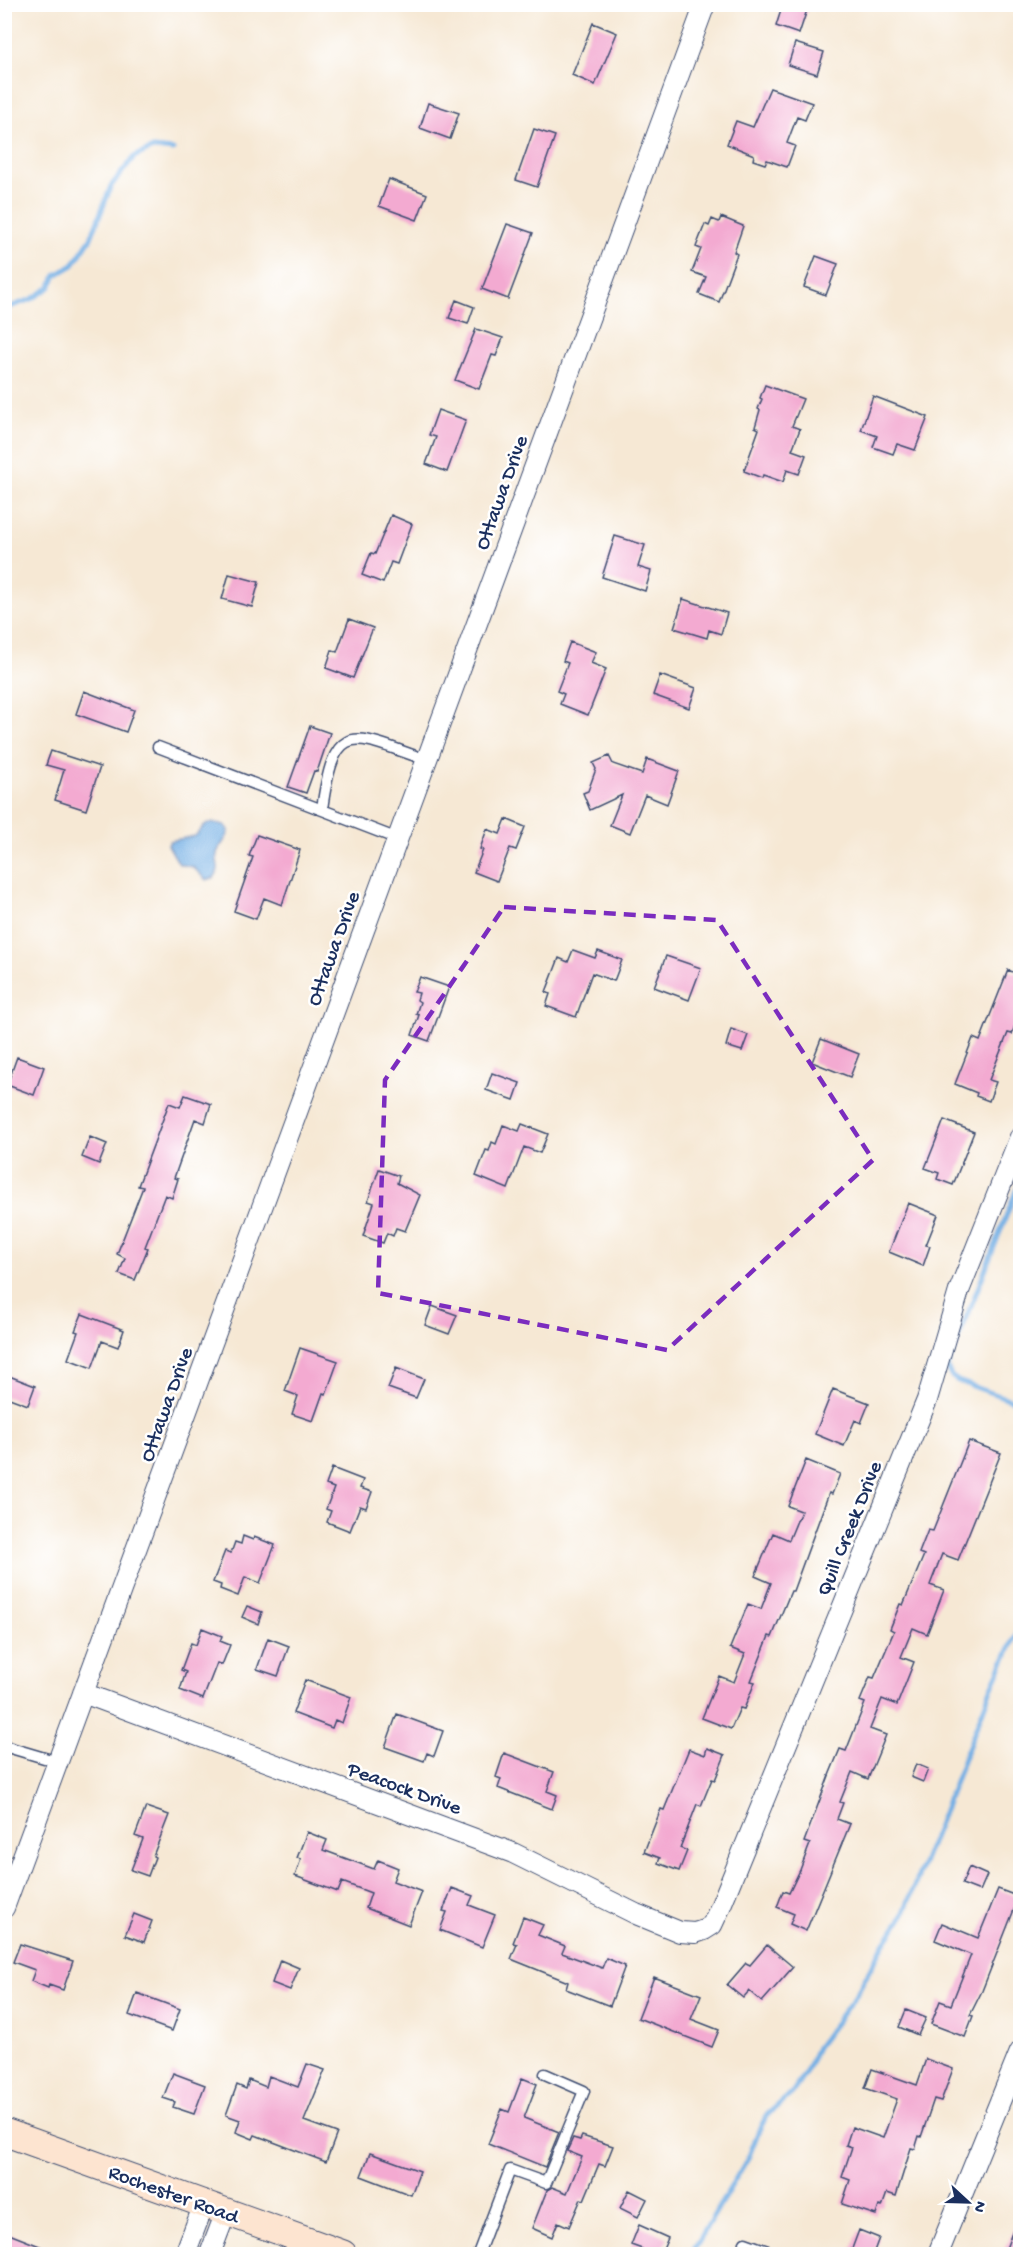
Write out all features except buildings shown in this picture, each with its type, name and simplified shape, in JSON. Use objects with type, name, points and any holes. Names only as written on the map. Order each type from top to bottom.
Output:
[{"type":"main road","name":"Rochester Road","points":[[4,2132],[343,2254]]},
{"type":"street","name":"Ottawa Drive","points":[[4,1908],[705,4]]},
{"type":"street","name":"Quill Creek Drive","points":[[704,1930],[712,1924],[720,1910],[927,1400],[958,1291],[1020,1137]]},
{"type":"street","name":"Peacock Drive","points":[[83,1694],[513,1853],[610,1902],[670,1928],[689,1934],[704,1930]]},
{"type":"street","points":[[938,2254],[1020,2052]]},
{"type":"street","points":[[185,2254],[215,2208]]},
{"type":"street","points":[[210,2254],[215,2208]]},
{"type":"lane","points":[[322,810],[326,778],[334,755],[345,742],[351,739],[365,739],[427,760]]},
{"type":"lane","points":[[158,747],[398,839]]},
{"type":"lane","points":[[4,1746],[58,1762]]},
{"type":"lane","points":[[478,2254],[510,2170],[546,2183],[584,2091],[545,2074]]},
{"type":"lane","points":[[741,2254],[745,2243],[776,2254]]},
{"type":"highlighted area","points":[[504,907],[717,920],[873,1160],[667,1350],[378,1293],[385,1080]]},
{"type":"water","points":[[206,824],[225,825],[229,830],[217,853],[217,873],[214,878],[206,880],[193,867],[179,864],[168,845],[170,841],[195,836]]},
{"type":"waterway","points":[[4,309],[32,299],[50,287],[56,275],[73,265],[91,238],[111,186],[134,157],[153,148],[173,150]]},
{"type":"waterway","points":[[1020,1181],[947,1367],[951,1376],[958,1381],[1020,1403]]},
{"type":"waterway","points":[[689,2254],[749,2156],[767,2115],[792,2093],[806,2072],[817,2047],[854,1998],[884,1944],[902,1918],[991,1689],[1020,1626]]}]
